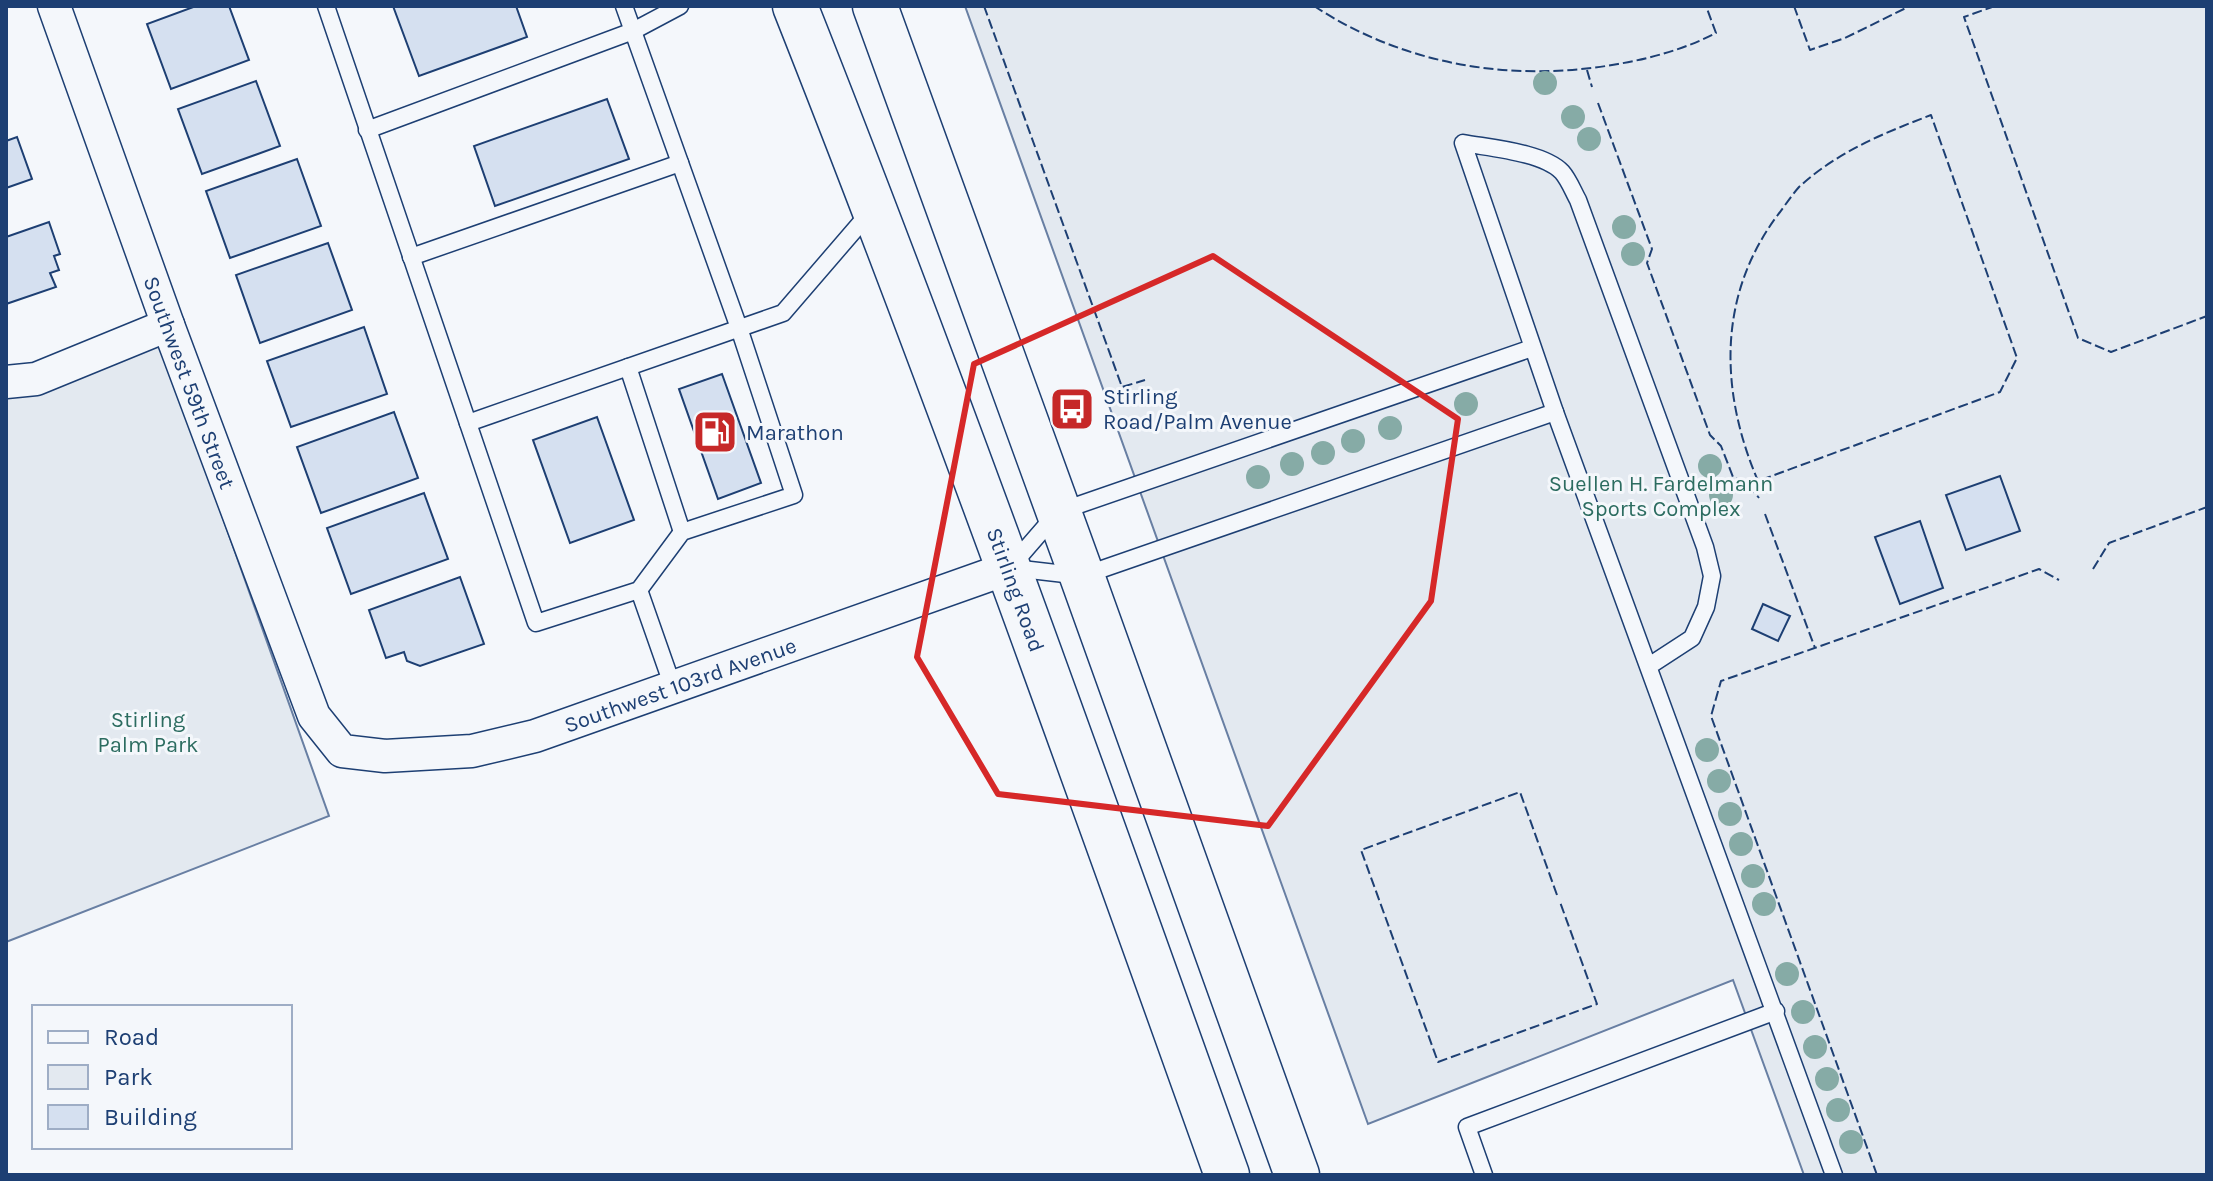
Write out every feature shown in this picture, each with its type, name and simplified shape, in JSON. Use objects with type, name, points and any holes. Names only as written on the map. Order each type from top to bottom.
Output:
[{"type":"main road","name":"Stirling Road","points":[[795,6],[1009,568],[1227,1175]]},
{"type":"main road","points":[[875,6],[1297,1175]]},
{"type":"street","name":"Southwest 59th Street","points":[[54,6],[168,325],[314,716],[342,751]]},
{"type":"street","points":[[6,382],[36,379],[168,325]]},
{"type":"street","name":"Southwest 103rd Avenue","points":[[342,751],[385,756],[472,751],[535,736],[1009,568]]},
{"type":"lane","points":[[326,6],[536,623],[639,590],[682,532],[794,495],[739,328],[624,6]]},
{"type":"lane","points":[[367,130],[633,31],[680,6]]},
{"type":"lane","points":[[1649,666],[1692,638],[1706,607],[1712,576],[1705,547],[1570,185],[1561,170],[1546,162],[1525,154],[1463,143],[1555,412],[1834,1175]]},
{"type":"lane","points":[[411,257],[680,163]]},
{"type":"lane","points":[[468,423],[783,313],[874,207]]},
{"type":"lane","points":[[1009,568],[1058,512],[1532,348]]},
{"type":"lane","points":[[628,367],[682,532]]},
{"type":"lane","points":[[1009,568],[1082,576],[1555,412]]},
{"type":"lane","points":[[639,590],[673,687]]},
{"type":"lane","points":[[1484,1175],[1467,1127],[1776,1011]]},
{"type":"highlighted area","points":[[1213,256],[1458,419],[1431,601],[1268,826],[998,794],[917,657],[974,364]]},
{"type":"green space","name":"Suellen H. Fardelmann Sports Complex","points":[[965,6],[2207,6],[2207,1175],[1804,1175],[1733,980],[1368,1124]]},
{"type":"green space","name":"Stirling Palm Park","points":[[156,330],[329,816],[6,942],[6,382]]},
{"type":"building","points":[[196,6],[229,6],[249,60],[171,89],[147,24]]},
{"type":"building","points":[[393,6],[516,6],[527,37],[419,76]]},
{"type":"building","points":[[256,81],[280,146],[202,174],[178,109]]},
{"type":"building","points":[[607,99],[629,159],[495,206],[474,146]]},
{"type":"building","points":[[17,137],[32,179],[6,188],[6,141]]},
{"type":"building","points":[[297,159],[321,226],[230,258],[206,191]]},
{"type":"building","points":[[49,222],[60,254],[54,256],[59,270],[50,273],[56,287],[6,304],[6,237]]},
{"type":"building","points":[[328,243],[352,310],[260,343],[236,275]]},
{"type":"building","points":[[364,327],[387,394],[291,427],[267,361]]},
{"type":"building","points":[[722,374],[761,483],[718,499],[679,389]]},
{"type":"building","points":[[394,412],[418,478],[321,513],[297,447]]},
{"type":"building","points":[[597,417],[634,520],[570,543],[533,440]]},
{"type":"building","points":[[2000,476],[2020,531],[1966,550],[1946,495]]},
{"type":"building","points":[[424,493],[448,559],[351,594],[327,528]]},
{"type":"building","points":[[1920,521],[1943,588],[1900,604],[1875,537]]},
{"type":"building","points":[[460,577],[484,644],[420,666],[407,661],[404,652],[386,658],[369,610]]},
{"type":"building","points":[[1763,604],[1790,616],[1778,641],[1752,629]]},
{"type":"fence","points":[[984,6],[1122,387],[1145,380]]},
{"type":"fence","points":[[1314,6],[1385,43],[1422,55],[1499,70],[1538,71],[1618,64],[1692,44],[1716,33],[1706,6]]},
{"type":"fence","points":[[1794,6],[1810,50],[1845,38],[1910,6]]},
{"type":"fence","points":[[1995,6],[1964,17],[2078,338],[2111,352],[2207,316]]},
{"type":"fence","points":[[1587,70],[1592,87]]},
{"type":"fence","points":[[1598,103],[1652,249],[1647,263],[1710,435],[1721,446],[1733,477],[1748,484],[1759,498]]},
{"type":"fence","points":[[1748,484],[1758,481],[2000,392],[2017,358],[1931,115],[1862,145],[1814,175],[1793,194],[1757,247],[1743,279],[1735,312],[1731,379],[1736,413],[1758,481]]},
{"type":"fence","points":[[2093,569],[2109,543],[2207,507]]},
{"type":"fence","points":[[1765,514],[1815,648]]},
{"type":"fence","points":[[1877,1175],[1711,716],[1721,681],[2039,569],[2059,580]]},
{"type":"fence","points":[[1557,895],[1520,792],[1361,850],[1438,1062],[1597,1004],[1560,902]]},
{"type":"place","name":"Stirling Road/Palm Avenue","points":[[1072,409]]},
{"type":"place","name":"Marathon","points":[[715,432]]}]
